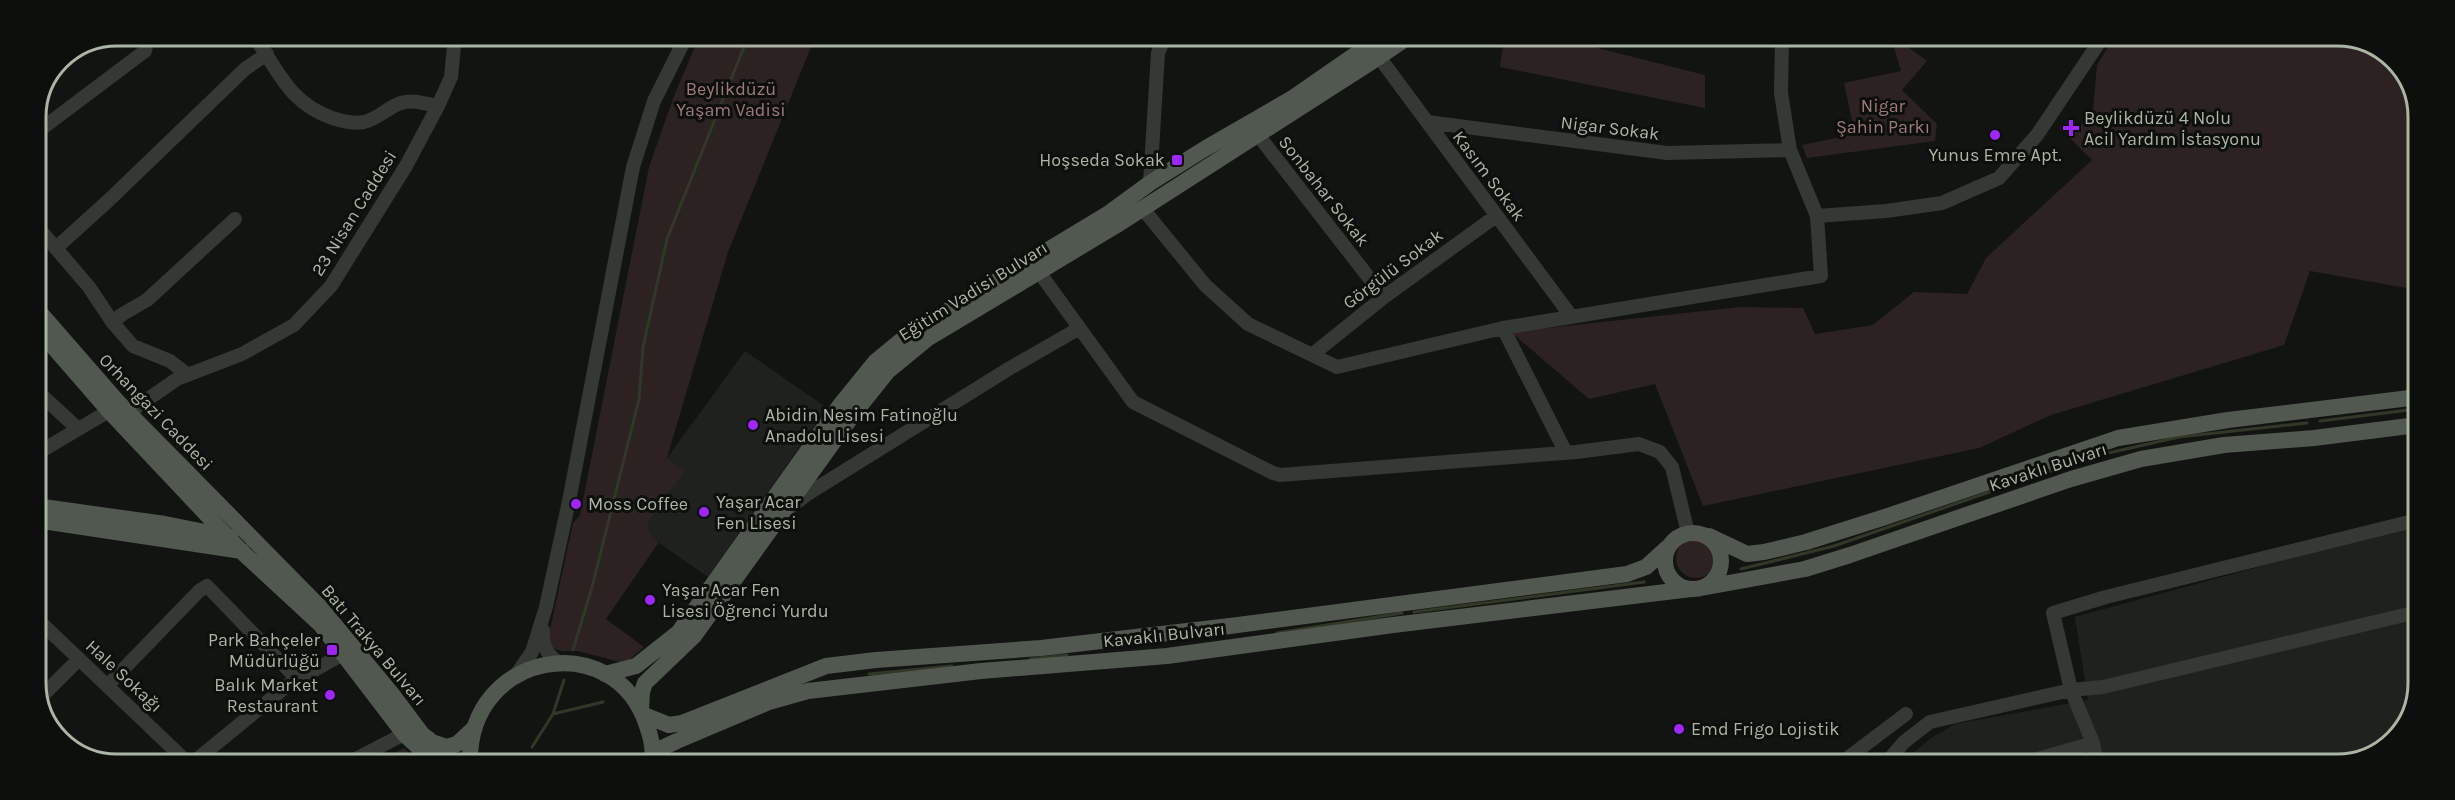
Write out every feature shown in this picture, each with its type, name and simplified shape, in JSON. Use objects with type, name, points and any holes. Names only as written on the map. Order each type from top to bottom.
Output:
[{"type":"main road","name":"Eğitim Vadisi Bulvarı","points":[[605,674],[636,666],[679,632],[840,404],[875,362],[909,334],[1109,213],[1138,202],[1150,183],[1291,99],[1367,46]]},
{"type":"main road","name":"Eğitim Vadisi Bulvarı","points":[[642,712],[642,692],[645,682],[694,636],[852,416],[888,371],[927,339],[1039,272],[1138,202],[1258,135],[1395,46]]},
{"type":"main road","name":"Orhangazi Caddesi","points":[[46,320],[246,545]]},
{"type":"main road","name":"Orhangazi Caddesi","points":[[46,339],[109,411],[228,537]]},
{"type":"main road","name":"Kavaklı Bulvarı","points":[[642,712],[669,725],[682,723],[810,670],[847,663],[1041,648],[1230,626],[1627,574],[1646,567],[1673,540],[1688,532],[1700,532],[1747,554],[1764,552],[1850,528],[2118,438],[2228,420],[2408,398]]},
{"type":"main road","name":"Kavaklı Bulvarı","points":[[657,754],[664,747],[677,741],[770,702],[808,690],[981,671],[1167,656],[1416,622],[1696,589],[1804,569],[1839,559],[2120,464],[2224,445],[2314,438],[2408,426]]},
{"type":"main road","points":[[182,528],[196,524],[200,520],[201,511],[198,505]]},
{"type":"main road","points":[[47,508],[182,528],[228,537],[246,545]]},
{"type":"main road","points":[[47,521],[246,545]]},
{"type":"main road","points":[[1667,548],[1665,557],[1669,575],[1682,587],[1696,589],[1716,578],[1722,561],[1716,543],[1709,536]]},
{"type":"main road","name":"Batı Trakya Bulvarı","points":[[246,545],[320,624],[404,734],[428,754]]},
{"type":"main road","name":"Batı Trakya Bulvarı","points":[[246,545],[320,607],[418,729],[432,742],[440,746],[452,746],[469,735],[473,729]]},
{"type":"main road","points":[[471,754],[473,729],[496,689],[516,675],[534,667],[559,663],[590,668],[605,674],[621,686],[642,712],[651,754]]},
{"type":"street","points":[[46,125],[145,51],[146,46]]},
{"type":"street","points":[[261,46],[297,99],[316,112],[345,122],[365,122],[400,103],[412,101],[438,106]]},
{"type":"street","name":"23 Nisan Caddesi","points":[[128,413],[177,379],[242,354],[294,325],[331,286],[406,166],[438,106],[451,77],[454,46]]},
{"type":"street","points":[[516,675],[529,660],[546,607],[576,468],[633,167],[654,101],[682,46]]},
{"type":"street","points":[[1150,183],[1158,53],[1161,46]]},
{"type":"street","points":[[1138,202],[1205,285],[1248,324],[1337,367],[1503,328],[1821,276],[1817,216],[1790,150],[1781,93],[1782,46]]},
{"type":"street","points":[[1817,216],[1886,211],[1941,203],[1999,178],[2037,135],[2096,46]]},
{"type":"street","points":[[56,248],[245,69],[267,54]]},
{"type":"street","name":"Kasım Sokak","points":[[1379,57],[1570,316]]},
{"type":"street","name":"Nigar Sokak","points":[[1427,122],[1666,153],[1790,150]]},
{"type":"street","name":"Sonbahar Sokak","points":[[1258,135],[1384,297]]},
{"type":"street","name":"Görgülü Sokak","points":[[1313,354],[1384,297],[1496,216]]},
{"type":"street","points":[[113,323],[121,315],[147,300],[235,219]]},
{"type":"street","points":[[46,237],[89,287],[113,323],[133,346],[170,360],[188,375]]},
{"type":"street","points":[[1039,272],[1133,402],[1273,473],[1280,475],[1566,453],[1639,444],[1660,452],[1672,467],[1688,532]]},
{"type":"street","points":[[785,511],[809,493],[1078,328]]},
{"type":"street","points":[[1503,328],[1566,453]]},
{"type":"street","points":[[46,400],[78,429]]},
{"type":"street","points":[[47,448],[109,411]]},
{"type":"street","points":[[2095,754],[2093,743],[2071,690],[2053,614],[2106,597],[2408,522]]},
{"type":"street","points":[[107,686],[199,591],[207,586],[298,680]]},
{"type":"street","points":[[546,607],[543,645],[551,658],[559,663]]},
{"type":"street","points":[[1894,754],[1904,742],[1930,722],[2071,690],[2103,687],[2408,614]]},
{"type":"street","name":"Hale Sokağı","points":[[47,628],[179,754]]},
{"type":"street","points":[[204,754],[298,680],[343,654]]},
{"type":"street","points":[[47,691],[79,659]]},
{"type":"street","points":[[1853,754],[1906,714]]},
{"type":"street","points":[[365,754],[404,734]]},
{"type":"street","points":[[2055,754],[2093,743]]},
{"type":"shaded area","points":[[745,351],[827,408],[708,577],[652,538],[647,529],[648,523],[684,470],[667,458]]},
{"type":"shaded area","points":[[2408,526],[2408,692],[2397,722],[2381,739],[2361,750],[2338,754],[1913,754],[1931,738],[1955,724],[2088,700],[2075,617]]},
{"type":"green space","name":"Beylikdüzü Yaşam Vadisi","points":[[695,46],[811,46],[728,252],[667,458],[685,470],[648,523],[650,534],[659,542],[606,619],[644,647],[628,661],[620,662],[578,651],[562,651],[552,648],[548,639],[573,523],[580,515],[649,167],[674,96]]},
{"type":"green space","points":[[1503,46],[1590,46],[1705,75],[1705,108],[1500,67]]},
{"type":"green space","name":"Nigar Şahin Parkı","points":[[1893,46],[1907,46],[1927,61],[1902,90],[1937,124],[1935,141],[1807,158],[1802,145],[1855,134],[1844,83],[1901,71]]},
{"type":"green space","points":[[2109,46],[2338,46],[2365,52],[2381,61],[2399,82],[2406,99],[2408,113],[2408,288],[2310,271],[2284,345],[2051,415],[1979,448],[1703,506],[1655,384],[1589,399],[1511,332],[1740,307],[1803,308],[1815,334],[1873,325],[1914,292],[1967,294],[1986,258],[2092,160],[2070,138],[2093,110],[2097,65]]},
{"type":"green space","points":[[1696,538],[1710,544],[1716,558],[1710,572],[1696,578],[1682,572],[1676,558],[1682,544]]},
{"type":"green space","points":[[404,748],[411,754],[392,754]]},
{"type":"waterway","points":[[573,650],[592,587],[639,399],[643,347],[667,239],[744,46]]},
{"type":"waterway","points":[[2320,421],[2408,410]]},
{"type":"waterway","points":[[2033,477],[2095,456],[2179,437],[2307,423]]},
{"type":"waterway","points":[[1741,569],[1834,546],[2021,481]]},
{"type":"waterway","points":[[1414,612],[1644,582]]},
{"type":"waterway","points":[[1277,633],[1402,613]]},
{"type":"waterway","points":[[1030,659],[1067,655]]},
{"type":"waterway","points":[[869,674],[952,666]]},
{"type":"waterway","points":[[532,747],[553,714],[564,680]]},
{"type":"waterway","points":[[553,714],[603,702]]},
{"type":"place","name":"Beylikdüzü 4 Nolu Acil Yardım İstasyonu","points":[[2071,128]]},
{"type":"place","name":"Yunus Emre Apt.","points":[[1995,135]]},
{"type":"place","name":"Hoşseda Sokak","points":[[1177,160]]},
{"type":"place","name":"Abidin Nesim Fatinoğlu Anadolu Lisesi","points":[[753,425]]},
{"type":"place","name":"Moss Coffee","points":[[576,504]]},
{"type":"place","name":"Yaşar Acar Fen Lisesi","points":[[704,512]]},
{"type":"place","name":"Yaşar Acar Fen Lisesi Öğrenci Yurdu","points":[[650,600]]},
{"type":"place","name":"Park Bahçeler Müdürlüğü","points":[[332,650]]},
{"type":"place","name":"Balık Market Restaurant","points":[[330,695]]},
{"type":"place","name":"Emd Frigo Lojistik","points":[[1679,729]]}]
